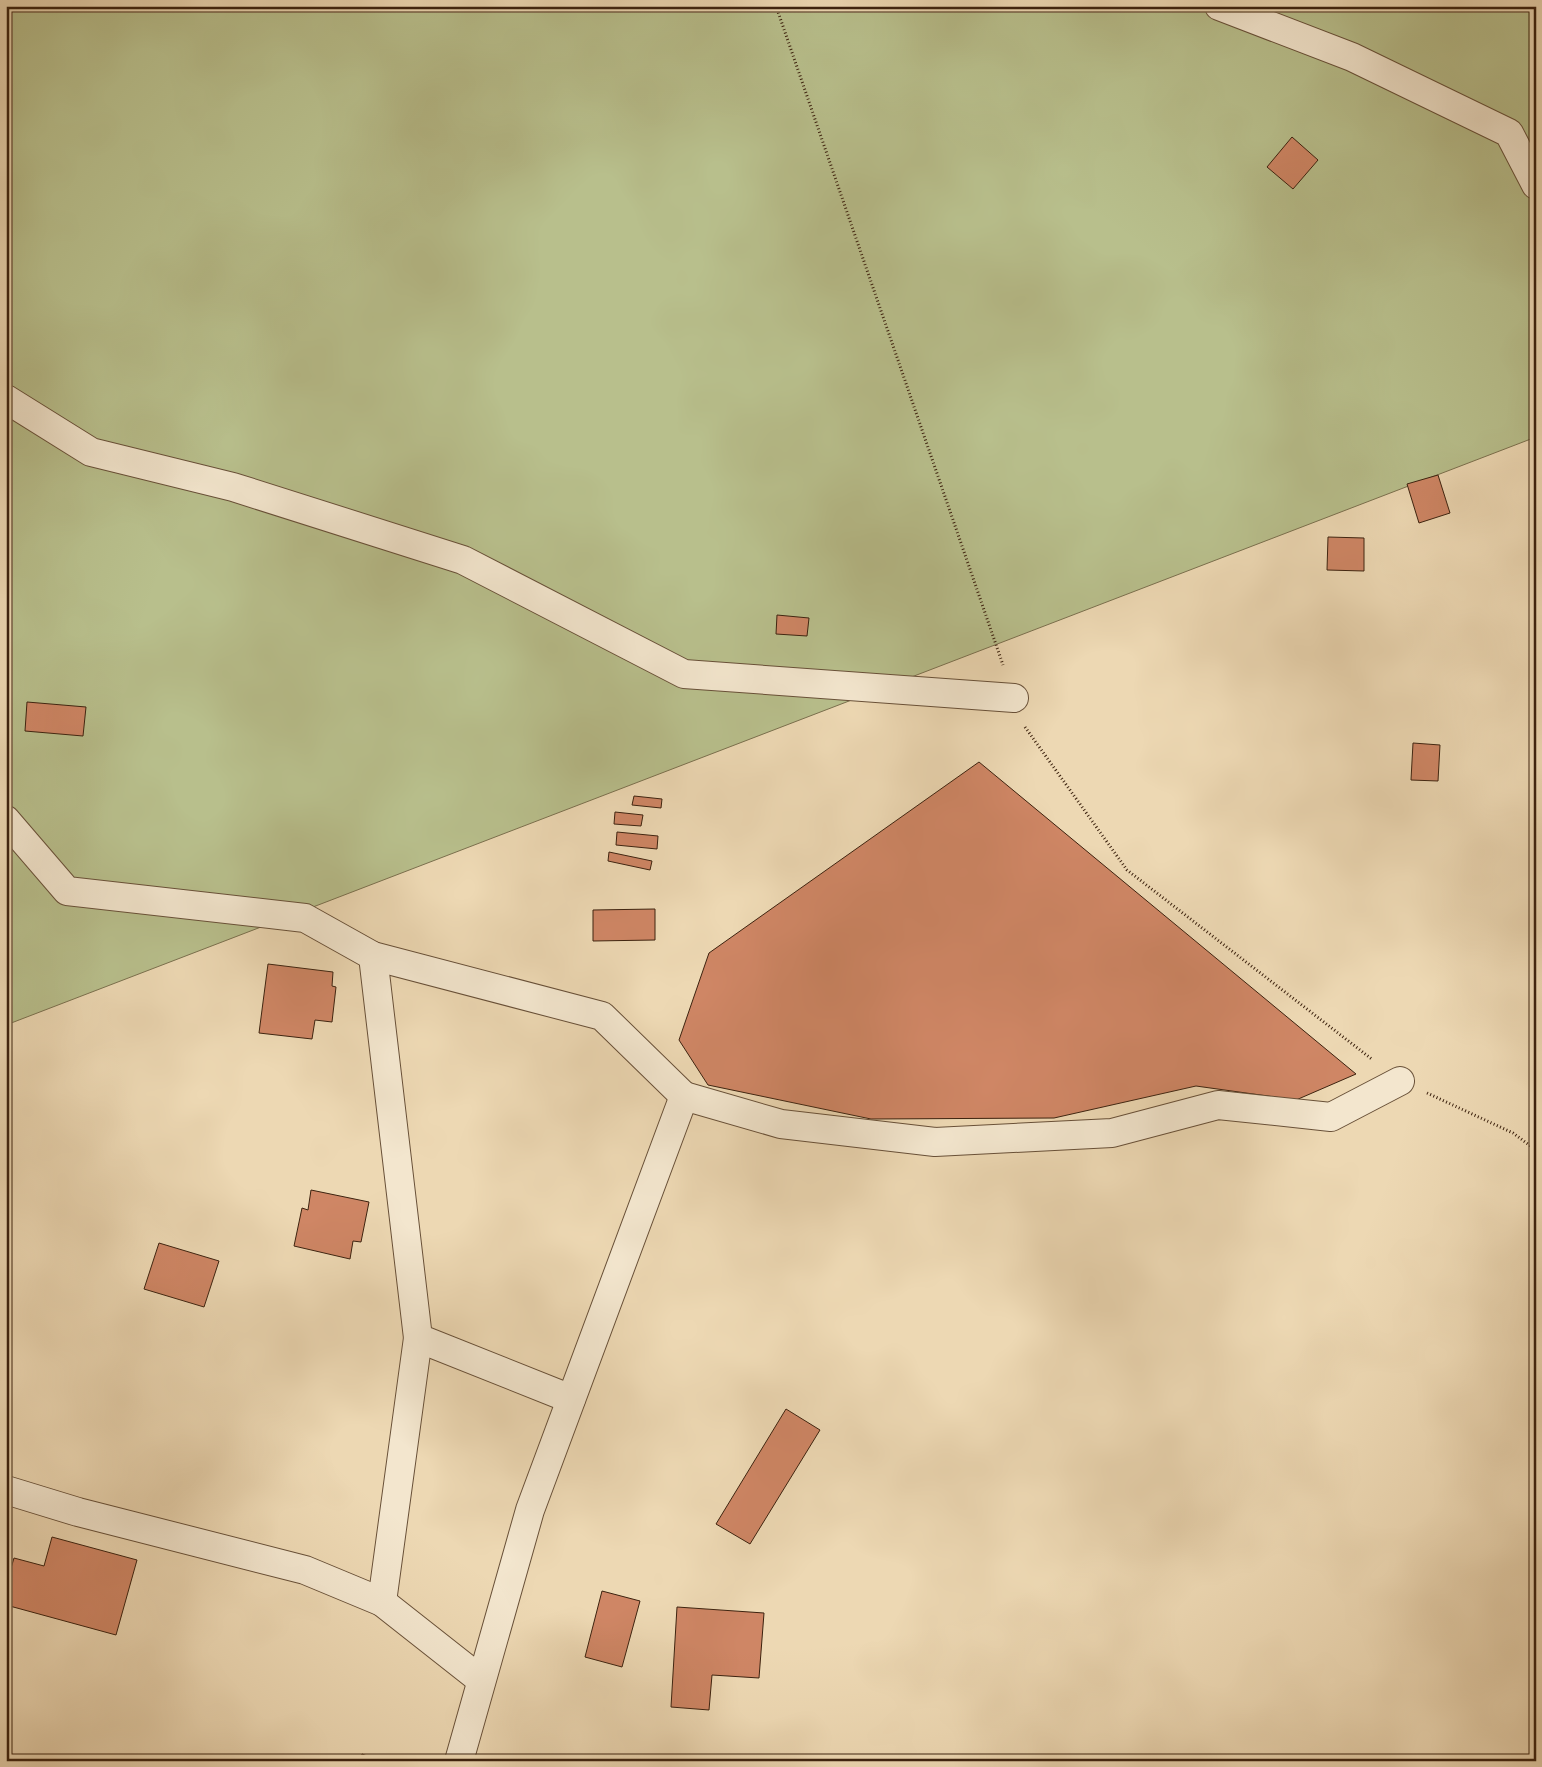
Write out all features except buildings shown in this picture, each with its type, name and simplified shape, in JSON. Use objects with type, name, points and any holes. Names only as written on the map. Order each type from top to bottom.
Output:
[{"type":"street","points":[[1219,6],[1352,58],[1509,133],[1536,185]]},
{"type":"street","points":[[6,398],[91,452],[233,488],[464,560],[684,674],[1014,698]]},
{"type":"street","points":[[6,820],[66,891],[305,918],[373,956],[602,1016],[684,1096],[781,1124],[935,1142],[1112,1133],[1218,1105],[1331,1116],[1400,1081]]},
{"type":"street","points":[[373,956],[418,1338],[382,1602]]},
{"type":"street","points":[[459,1761],[530,1510],[684,1096]]},
{"type":"street","points":[[418,1338],[571,1400]]},
{"type":"street","points":[[6,1490],[78,1512],[305,1570],[382,1602],[482,1680]]},
{"type":"path","points":[[776,6],[1024,726],[1127,870],[1400,1081],[1513,1133],[1536,1150]]},
{"type":"green space","points":[[6,6],[1536,6],[1536,437],[6,1025]]}]
